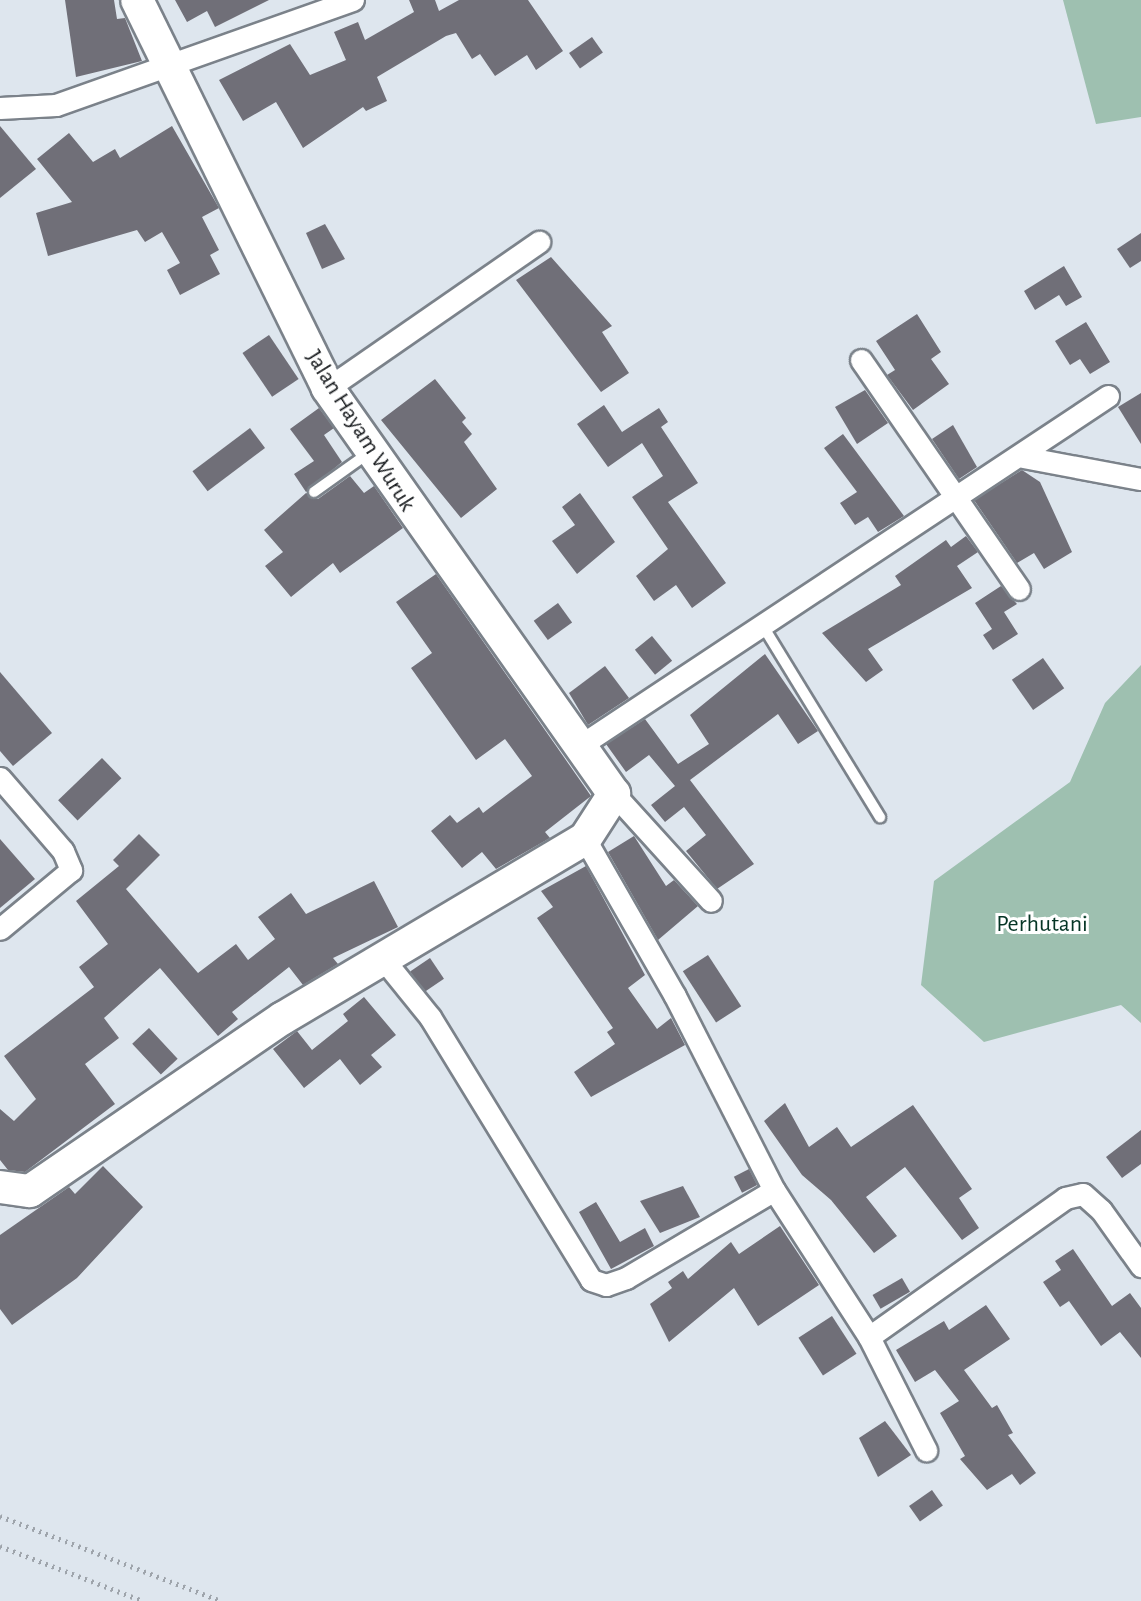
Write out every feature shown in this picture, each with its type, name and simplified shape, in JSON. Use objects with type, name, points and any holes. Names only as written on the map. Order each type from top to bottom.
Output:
[{"type":"street","name":"Jalan Hayam Wuruk","points":[[137,0],[328,388],[370,452],[582,745],[614,794]]},
{"type":"street","points":[[0,108],[56,105],[353,0]]},
{"type":"street","points":[[328,388],[539,242]]},
{"type":"street","points":[[861,360],[1019,589]]},
{"type":"street","points":[[582,745],[761,623],[840,577],[954,498],[1023,457],[1108,396]]},
{"type":"street","points":[[1023,457],[1141,480]]},
{"type":"street","points":[[0,778],[63,851],[71,870],[0,929]]},
{"type":"street","points":[[0,1187],[30,1191],[222,1057],[585,839],[614,794],[711,901]]},
{"type":"street","points":[[585,839],[676,996],[774,1191],[869,1337],[926,1450]]},
{"type":"street","points":[[384,960],[430,1017],[591,1280],[606,1285],[626,1278],[774,1191]]},
{"type":"street","points":[[869,1337],[1065,1198],[1083,1195],[1101,1210],[1141,1265]]},
{"type":"lane","points":[[314,492],[370,452]]},
{"type":"lane","points":[[761,623],[880,817]]},
{"type":"path","points":[[0,1516],[222,1601]]},
{"type":"path","points":[[0,1546],[143,1601]]},
{"type":"green space","points":[[1063,0],[1141,0],[1141,117],[1096,124]]},
{"type":"green space","name":"Perhutani","points":[[1141,665],[1141,1023],[1121,1005],[984,1042],[921,985],[934,881],[1070,782],[1105,703]]},
{"type":"building","points":[[65,0],[114,0],[117,19],[125,18],[142,61],[76,77]]},
{"type":"building","points":[[175,0],[269,0],[215,27],[207,11],[187,22]]},
{"type":"building","points":[[409,0],[435,0],[439,11],[459,0],[528,0],[563,51],[536,70],[527,55],[495,76],[480,54],[472,59],[456,33],[446,36],[377,77],[387,101],[366,111],[363,107],[303,148],[276,102],[243,121],[219,80],[290,44],[310,75],[346,60],[334,32],[358,22],[365,40],[414,12]]},
{"type":"building","points":[[592,37],[603,53],[580,69],[569,53]]},
{"type":"building","points":[[0,126],[36,169],[0,198]]},
{"type":"building","points":[[172,126],[219,208],[202,217],[219,250],[210,255],[220,274],[180,295],[167,270],[180,263],[162,232],[145,242],[137,230],[48,256],[36,213],[72,202],[37,159],[69,133],[93,162],[115,149],[120,158]]},
{"type":"building","points":[[325,224],[345,259],[322,269],[306,233]]},
{"type":"building","points":[[1141,233],[1141,261],[1130,268],[1117,249]]},
{"type":"building","points":[[551,257],[612,326],[602,332],[629,373],[601,392],[516,280]]},
{"type":"building","points":[[1064,266],[1082,297],[1066,306],[1059,295],[1035,310],[1024,291]]},
{"type":"building","points":[[917,314],[941,352],[931,359],[949,384],[913,410],[887,375],[895,370],[876,341]]},
{"type":"building","points":[[1086,322],[1110,362],[1090,374],[1080,359],[1070,365],[1055,341]]},
{"type":"building","points":[[269,335],[299,379],[272,397],[242,353]]},
{"type":"building","points":[[435,379],[466,418],[462,422],[472,434],[464,442],[497,489],[461,518],[381,420]]},
{"type":"building","points":[[865,390],[888,423],[857,444],[835,407]]},
{"type":"building","points":[[1141,393],[1141,444],[1118,407]]},
{"type":"building","points":[[604,405],[622,432],[659,408],[668,422],[661,427],[698,483],[668,502],[726,583],[692,608],[676,585],[654,601],[636,576],[668,549],[632,497],[663,476],[642,443],[608,467],[577,424]]},
{"type":"building","points":[[319,408],[334,428],[324,435],[342,462],[306,492],[294,474],[314,461],[290,429]]},
{"type":"building","points":[[953,425],[977,467],[959,479],[932,439]]},
{"type":"building","points":[[250,428],[265,448],[208,491],[192,471]]},
{"type":"building","points":[[843,434],[904,516],[878,532],[868,517],[855,525],[840,503],[857,492],[824,448]]},
{"type":"building","points":[[1022,470],[1040,482],[1072,552],[1044,569],[1034,553],[1017,563],[974,500]]},
{"type":"building","points":[[350,476],[364,493],[374,486],[403,528],[340,573],[333,563],[291,597],[265,566],[283,552],[264,530],[306,493],[318,499]]},
{"type":"building","points":[[580,493],[615,542],[577,574],[552,541],[575,525],[562,507]]},
{"type":"building","points":[[966,536],[978,552],[957,566],[972,588],[868,649],[883,670],[866,682],[822,633],[901,585],[895,576],[946,540],[951,547]]},
{"type":"building","points":[[436,574],[591,796],[545,832],[550,838],[496,869],[482,852],[462,868],[431,831],[450,815],[457,823],[479,807],[483,813],[532,776],[505,739],[476,760],[411,668],[432,653],[396,602]]},
{"type":"building","points":[[1001,586],[1017,604],[1004,612],[1018,634],[993,650],[983,635],[992,629],[975,603]]},
{"type":"building","points":[[558,603],[572,622],[548,640],[534,621]]},
{"type":"building","points":[[652,636],[672,661],[655,675],[635,650]]},
{"type":"building","points":[[765,654],[818,731],[798,744],[778,714],[690,780],[754,864],[717,889],[686,851],[706,835],[684,807],[665,822],[651,805],[675,786],[649,755],[626,772],[606,744],[645,719],[678,764],[709,744],[690,715]]},
{"type":"building","points":[[1043,658],[1064,688],[1033,710],[1012,680]]},
{"type":"building","points":[[605,666],[629,698],[588,725],[569,693]]},
{"type":"building","points":[[0,672],[52,733],[13,766],[0,751]]},
{"type":"building","points":[[102,758],[121,778],[78,821],[58,800]]},
{"type":"building","points":[[139,834],[160,855],[126,889],[198,973],[236,944],[248,960],[275,939],[258,917],[291,893],[306,914],[374,881],[398,927],[333,958],[338,964],[303,985],[289,967],[232,1012],[238,1019],[218,1036],[160,968],[104,1018],[119,1038],[85,1064],[115,1104],[25,1172],[8,1170],[0,1160],[0,1109],[14,1121],[36,1099],[4,1056],[94,987],[79,967],[108,944],[76,901],[119,866],[113,860]]},
{"type":"building","points":[[634,836],[666,886],[674,880],[698,906],[658,940],[608,852]]},
{"type":"building","points":[[0,839],[35,879],[0,908]]},
{"type":"building","points":[[586,866],[645,975],[628,988],[657,1029],[671,1018],[685,1045],[591,1097],[574,1072],[615,1044],[607,1032],[613,1028],[537,918],[553,907],[541,891]]},
{"type":"building","points":[[708,955],[741,1006],[716,1022],[683,971]]},
{"type":"building","points":[[430,958],[444,979],[424,992],[410,971]]},
{"type":"building","points":[[364,997],[396,1035],[371,1055],[382,1067],[360,1085],[340,1059],[304,1088],[273,1049],[297,1031],[312,1050],[348,1021],[343,1014]]},
{"type":"building","points":[[149,1028],[178,1059],[161,1074],[132,1044]]},
{"type":"building","points":[[785,1103],[809,1147],[837,1127],[851,1147],[913,1105],[972,1189],[959,1198],[979,1228],[962,1240],[905,1167],[866,1197],[897,1236],[874,1253],[831,1200],[802,1175],[764,1121]]},
{"type":"building","points":[[1141,1130],[1141,1164],[1122,1178],[1106,1157]]},
{"type":"building","points":[[103,1166],[143,1207],[77,1278],[12,1325],[0,1309],[0,1235],[69,1187],[75,1194]]},
{"type":"building","points":[[749,1169],[757,1185],[742,1193],[734,1177]]},
{"type":"building","points":[[683,1186],[700,1217],[660,1233],[640,1201]]},
{"type":"building","points":[[596,1202],[620,1242],[645,1228],[654,1246],[611,1269],[579,1212]]},
{"type":"building","points":[[780,1226],[819,1285],[758,1326],[734,1288],[669,1342],[650,1304],[672,1288],[668,1282],[683,1271],[688,1279],[731,1242],[739,1254]]},
{"type":"building","points":[[1073,1249],[1112,1306],[1130,1293],[1141,1308],[1141,1358],[1120,1332],[1101,1346],[1069,1301],[1060,1307],[1043,1282],[1061,1270],[1055,1261]]},
{"type":"building","points":[[902,1278],[910,1292],[881,1309],[873,1295]]},
{"type":"building","points":[[986,1305],[1010,1339],[964,1370],[992,1408],[997,1405],[1013,1433],[1008,1435],[1036,1473],[1020,1485],[1012,1474],[987,1490],[960,1459],[965,1456],[940,1413],[959,1401],[935,1370],[915,1382],[896,1350],[944,1321],[949,1330]]},
{"type":"building","points":[[832,1316],[857,1354],[823,1376],[798,1338]]},
{"type":"building","points":[[885,1421],[911,1455],[878,1477],[859,1438]]},
{"type":"building","points":[[932,1490],[943,1506],[920,1522],[909,1506]]}]
